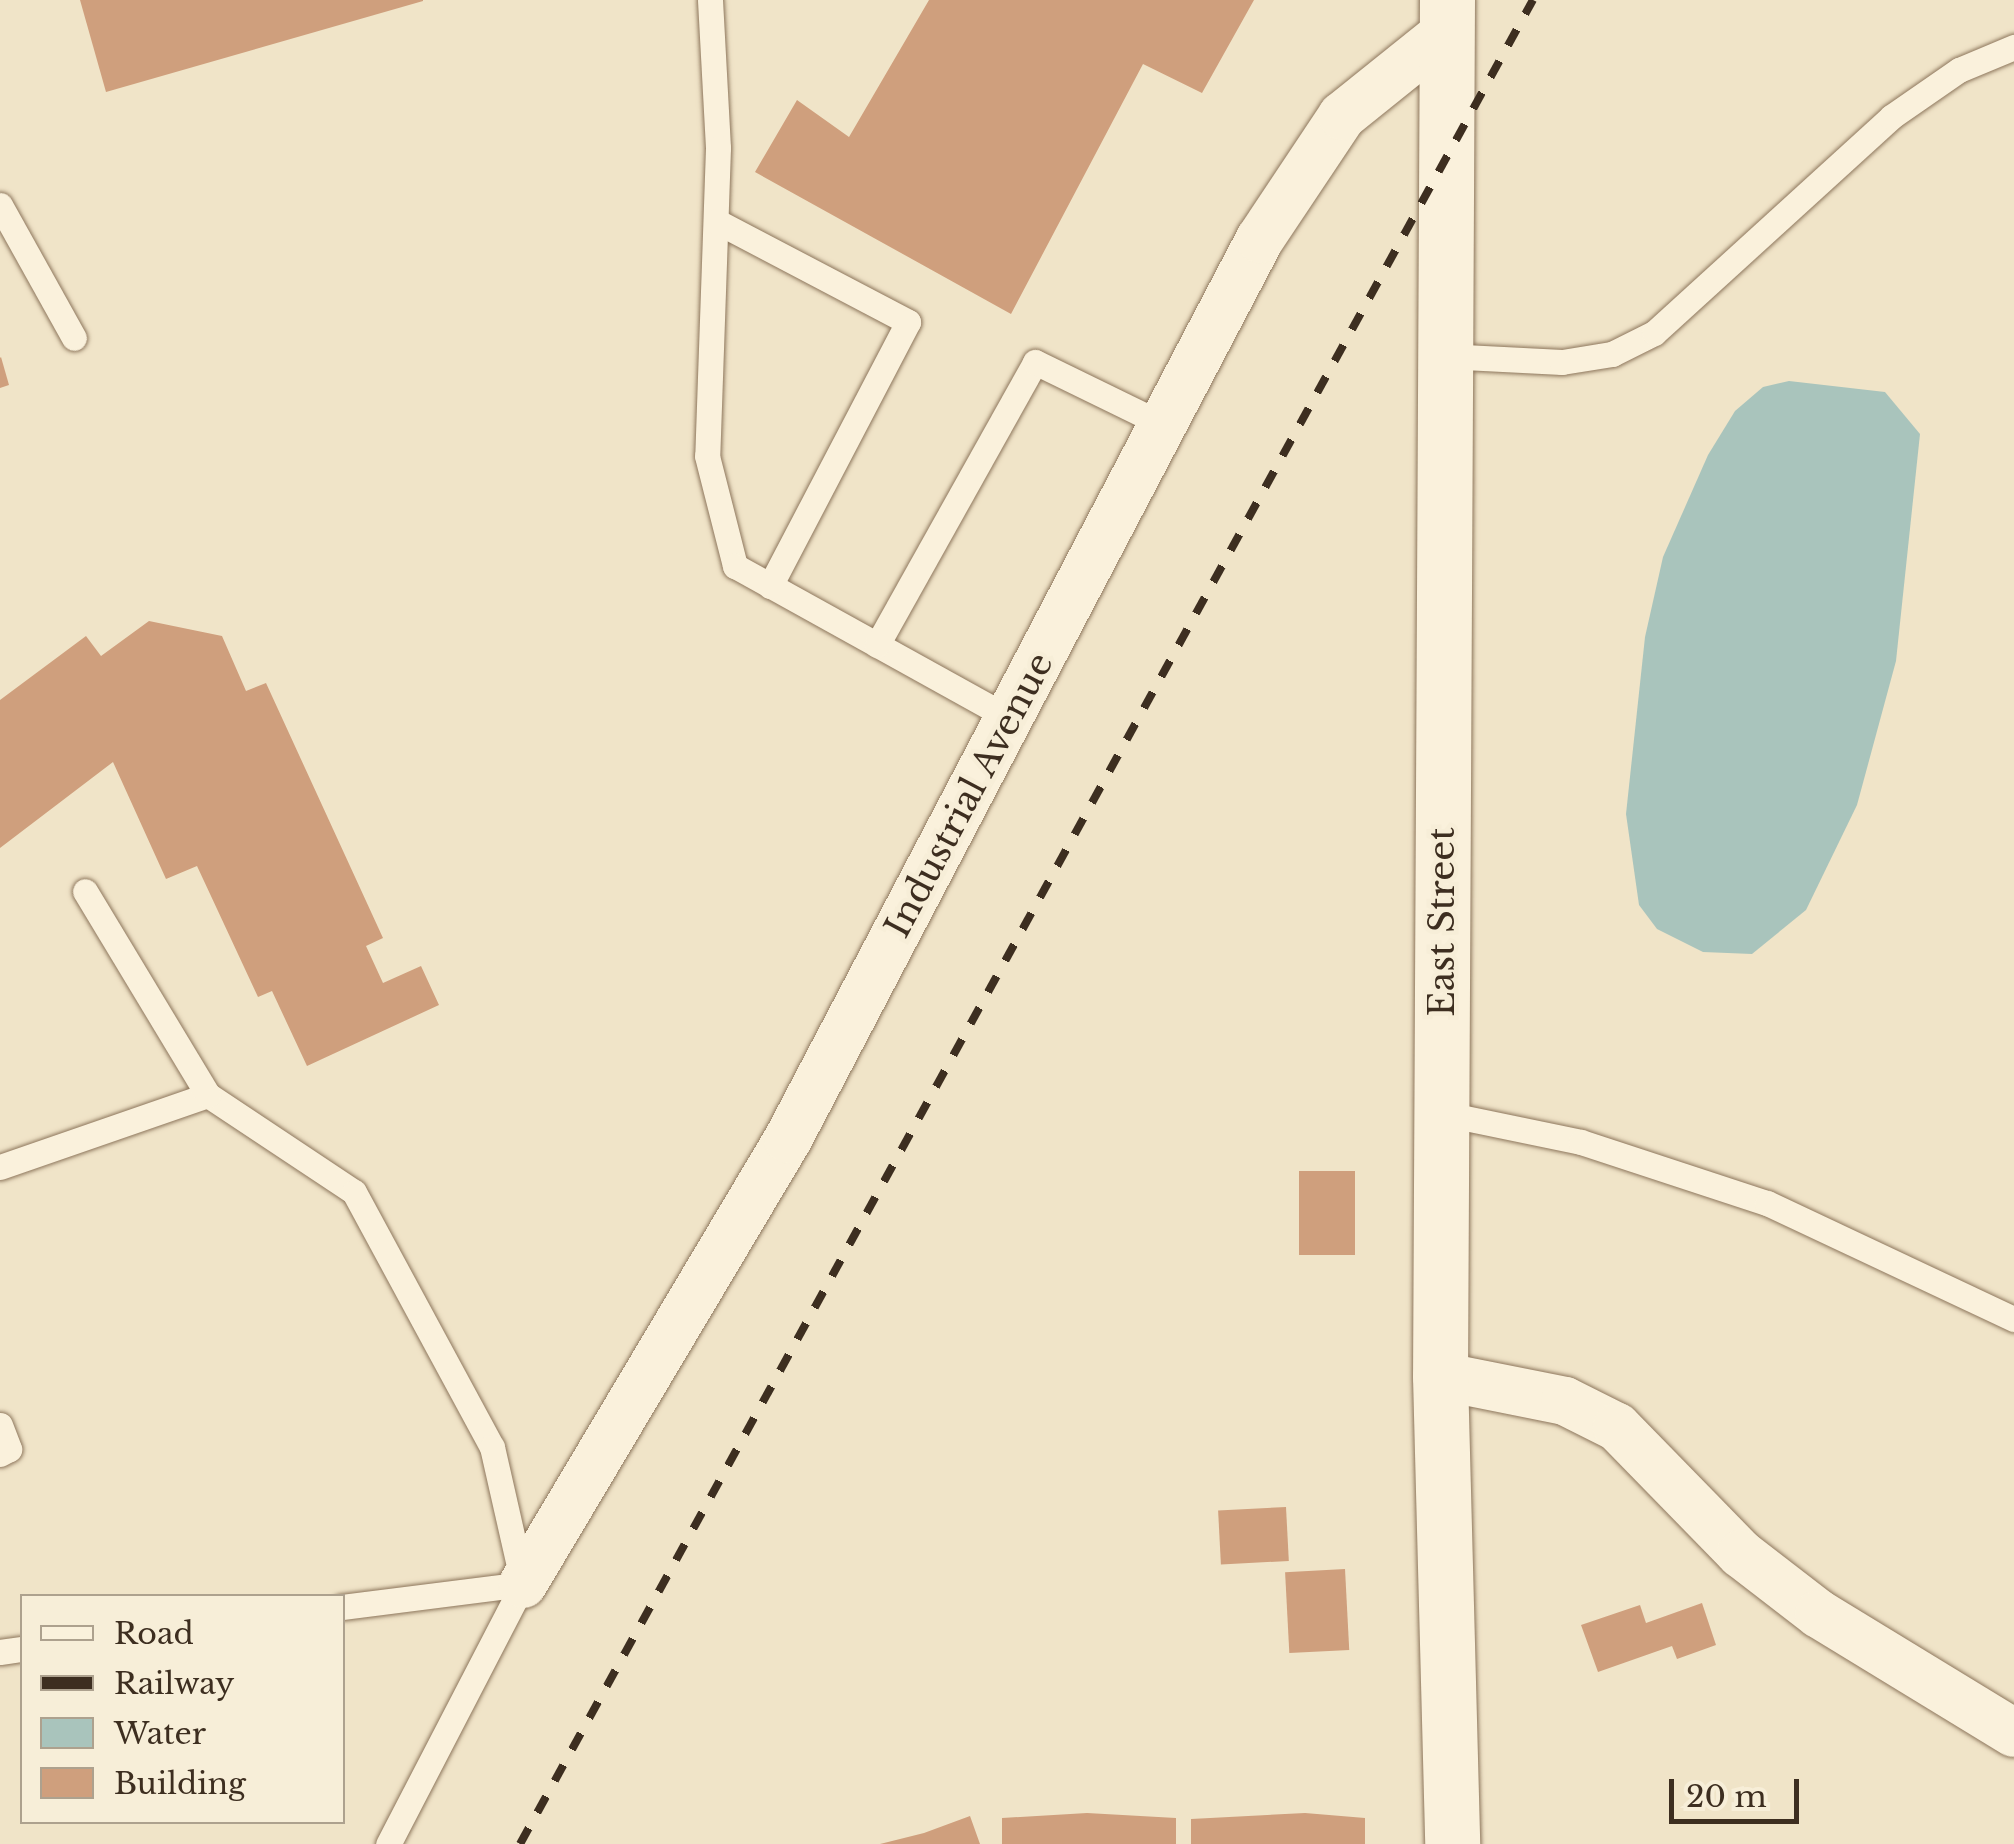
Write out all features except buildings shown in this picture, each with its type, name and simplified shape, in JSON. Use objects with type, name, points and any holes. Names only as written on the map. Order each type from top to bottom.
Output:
[{"type":"main road","name":"East Street","points":[[1446,17],[1440,1376],[1452,1844]]},
{"type":"street","name":"Industrial Avenue","points":[[524,1584],[788,1138],[1308,163],[1353,105],[1446,17]]},
{"type":"street","points":[[1440,1376],[1565,1401],[1618,1427],[1741,1554],[1803,1602],[2014,1733]]},
{"type":"lane","points":[[710,0],[716,221],[707,456],[735,566],[1009,718]]},
{"type":"lane","points":[[1444,356],[1562,362],[1612,354],[1654,334],[1891,116],[1960,70],[2014,47]]},
{"type":"lane","points":[[0,204],[74,338]]},
{"type":"lane","points":[[716,221],[908,322],[770,586]]},
{"type":"lane","points":[[877,645],[1035,362],[1166,426]]},
{"type":"lane","points":[[85,890],[208,1095],[354,1192],[492,1446],[524,1584],[388,1844]]},
{"type":"lane","points":[[0,1167],[208,1095]]},
{"type":"lane","points":[[1441,1113],[1610,1150],[1766,1203],[2014,1319]]},
{"type":"lane","points":[[0,1424],[9,1449],[0,1454]]},
{"type":"lane","points":[[345,1608],[524,1584]]},
{"type":"water","points":[[1789,381],[1885,392],[1920,434],[1896,661],[1857,805],[1806,910],[1752,954],[1703,952],[1657,929],[1639,905],[1626,814],[1645,637],[1663,557],[1708,455],[1735,411],[1763,387]]},
{"type":"railway","points":[[520,1844],[1533,0]]}]
